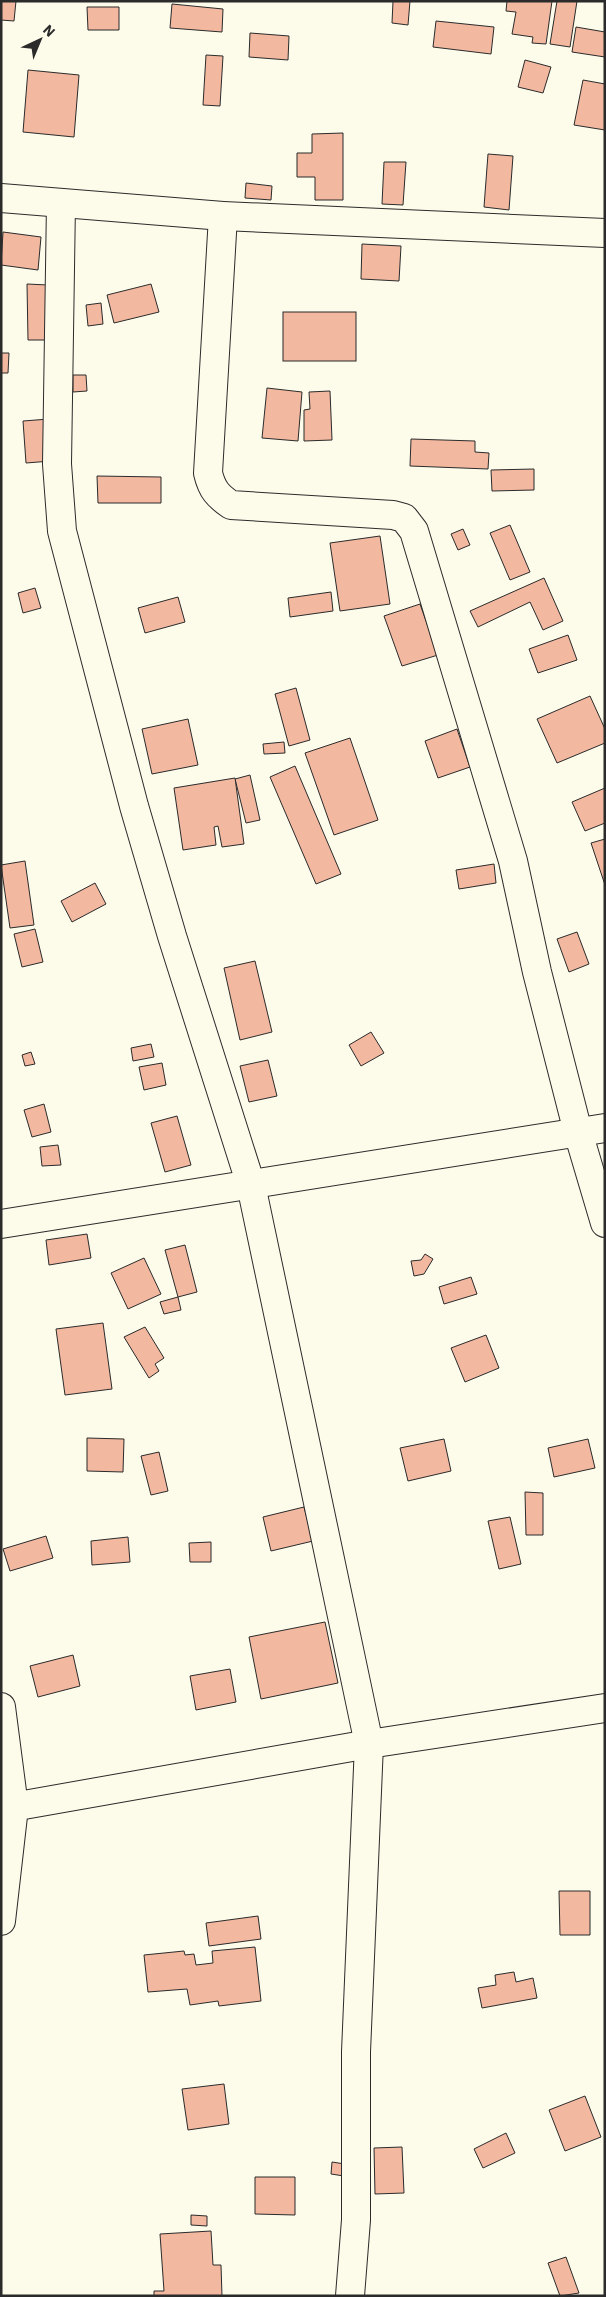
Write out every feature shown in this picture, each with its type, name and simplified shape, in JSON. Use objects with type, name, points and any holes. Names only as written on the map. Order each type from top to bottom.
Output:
[{"type":"street","points":[[1,198],[223,216],[605,233]]},
{"type":"street","points":[[61,202],[58,464],[62,531],[137,816],[172,936],[251,1185],[370,1744],[356,2052],[356,2220],[350,2296]]},
{"type":"street","points":[[223,216],[208,473],[211,485],[216,494],[231,505],[393,515],[404,518],[414,531],[513,861],[537,972],[578,1132],[605,1222]]},
{"type":"street","points":[[1,1224],[605,1128]]},
{"type":"street","points":[[1,1708],[8,1808],[1,1921]]},
{"type":"street","points":[[8,1808],[370,1744],[605,1708]]},
{"type":"building","points":[[1,1],[16,1],[14,21],[1,20]]},
{"type":"building","points":[[393,1],[410,1],[408,25],[392,23]]},
{"type":"building","points":[[507,1],[552,1],[546,44],[532,43],[533,37],[512,34],[516,12],[506,11]]},
{"type":"building","points":[[557,1],[577,1],[570,47],[550,44]]},
{"type":"building","points":[[172,4],[223,9],[222,32],[170,28]]},
{"type":"building","points":[[87,7],[119,7],[119,30],[88,30]]},
{"type":"building","points":[[436,21],[494,27],[491,54],[433,47]]},
{"type":"building","points":[[576,27],[605,32],[605,57],[572,52]]},
{"type":"building","points":[[250,33],[289,36],[288,60],[249,57]]},
{"type":"building","points":[[206,55],[223,56],[220,106],[203,105]]},
{"type":"building","points":[[525,60],[551,67],[543,93],[518,87]]},
{"type":"building","points":[[28,70],[79,75],[74,137],[23,132]]},
{"type":"building","points":[[583,80],[605,84],[605,130],[574,125]]},
{"type":"building","points":[[343,133],[343,200],[315,200],[315,177],[297,177],[297,153],[312,153],[312,134]]},
{"type":"building","points":[[488,154],[513,156],[509,210],[484,207]]},
{"type":"building","points":[[384,162],[406,162],[403,205],[382,204]]},
{"type":"building","points":[[246,183],[272,186],[271,200],[245,198]]},
{"type":"building","points":[[3,232],[41,237],[38,270],[1,265]]},
{"type":"building","points":[[362,244],[401,246],[399,281],[361,279]]},
{"type":"building","points":[[27,284],[48,285],[48,340],[28,340]]},
{"type":"building","points":[[151,284],[159,312],[114,323],[107,295]]},
{"type":"building","points":[[101,303],[103,324],[88,326],[86,305]]},
{"type":"building","points":[[283,312],[356,312],[356,361],[283,361]]},
{"type":"building","points":[[1,353],[9,353],[8,373],[1,373]]},
{"type":"building","points":[[73,375],[86,375],[87,391],[73,392]]},
{"type":"building","points":[[267,388],[302,392],[298,441],[262,438]]},
{"type":"building","points":[[330,391],[332,440],[304,441],[304,410],[310,409],[309,392]]},
{"type":"building","points":[[49,419],[51,461],[26,463],[23,421]]},
{"type":"building","points":[[411,439],[475,441],[475,452],[489,453],[488,469],[410,466]]},
{"type":"building","points":[[534,469],[534,490],[492,491],[491,470]]},
{"type":"building","points":[[97,476],[161,477],[161,503],[98,503]]},
{"type":"building","points":[[510,525],[530,572],[510,580],[490,533]]},
{"type":"building","points":[[463,529],[470,545],[458,550],[451,534]]},
{"type":"building","points":[[380,536],[390,604],[340,611],[330,543]]},
{"type":"building","points":[[544,578],[563,621],[543,630],[530,602],[478,627],[470,611]]},
{"type":"building","points":[[35,588],[41,608],[23,613],[18,593]]},
{"type":"building","points":[[331,592],[333,611],[290,617],[288,598]]},
{"type":"building","points":[[178,597],[185,622],[145,633],[138,608]]},
{"type":"building","points":[[420,604],[438,655],[402,666],[384,616]]},
{"type":"building","points":[[568,635],[577,660],[538,673],[529,649]]},
{"type":"building","points":[[296,688],[310,740],[289,746],[275,694]]},
{"type":"building","points":[[590,696],[605,729],[605,743],[557,763],[537,719]]},
{"type":"building","points":[[188,719],[198,765],[152,774],[142,729]]},
{"type":"building","points":[[457,729],[470,767],[438,778],[425,741]]},
{"type":"building","points":[[350,738],[378,820],[334,835],[305,753]]},
{"type":"building","points":[[284,742],[285,753],[264,754],[263,744]]},
{"type":"building","points":[[295,766],[341,874],[316,884],[270,777]]},
{"type":"building","points":[[250,775],[260,820],[246,823],[235,779]]},
{"type":"building","points":[[235,778],[244,844],[222,847],[218,826],[214,827],[216,845],[183,850],[174,788]]},
{"type":"building","points":[[605,788],[605,823],[585,831],[572,802]]},
{"type":"building","points":[[605,839],[605,885],[591,843]]},
{"type":"building","points":[[25,861],[34,925],[10,928],[1,865]]},
{"type":"building","points":[[494,864],[496,883],[459,889],[456,870]]},
{"type":"building","points":[[95,883],[106,904],[72,922],[61,901]]},
{"type":"building","points":[[35,929],[43,962],[22,967],[14,934]]},
{"type":"building","points":[[577,932],[589,964],[569,972],[557,939]]},
{"type":"building","points":[[255,961],[272,1032],[240,1040],[224,968]]},
{"type":"building","points":[[371,1032],[384,1053],[361,1066],[349,1045]]},
{"type":"building","points":[[151,1044],[154,1057],[133,1061],[131,1048]]},
{"type":"building","points":[[31,1052],[35,1064],[25,1066],[22,1055]]},
{"type":"building","points":[[268,1060],[277,1096],[249,1102],[240,1066]]},
{"type":"building","points":[[162,1063],[166,1085],[144,1090],[139,1067]]},
{"type":"building","points":[[44,1104],[51,1132],[32,1137],[24,1110]]},
{"type":"building","points":[[177,1116],[191,1165],[165,1172],[151,1123]]},
{"type":"building","points":[[58,1145],[61,1165],[42,1166],[40,1147]]},
{"type":"building","points":[[87,1234],[91,1258],[49,1265],[46,1240]]},
{"type":"building","points":[[185,1245],[197,1292],[178,1297],[165,1250]]},
{"type":"building","points":[[425,1254],[433,1259],[424,1274],[414,1276],[411,1261],[421,1260]]},
{"type":"building","points":[[144,1258],[161,1294],[128,1309],[111,1273]]},
{"type":"building","points":[[471,1277],[477,1294],[444,1304],[439,1287]]},
{"type":"building","points":[[178,1297],[181,1310],[164,1314],[160,1302]]},
{"type":"building","points":[[103,1323],[112,1389],[65,1395],[56,1329]]},
{"type":"building","points":[[145,1327],[164,1358],[155,1364],[159,1371],[149,1378],[124,1337]]},
{"type":"building","points":[[486,1335],[499,1368],[465,1382],[451,1348]]},
{"type":"building","points":[[87,1438],[124,1439],[123,1472],[87,1471]]},
{"type":"building","points":[[444,1439],[451,1471],[408,1481],[400,1448]]},
{"type":"building","points":[[588,1439],[595,1468],[554,1477],[548,1448]]},
{"type":"building","points":[[159,1452],[168,1491],[151,1495],[141,1456]]},
{"type":"building","points":[[525,1492],[543,1493],[543,1535],[526,1535]]},
{"type":"building","points":[[304,1507],[313,1541],[271,1551],[263,1517]]},
{"type":"building","points":[[510,1517],[521,1564],[499,1569],[488,1521]]},
{"type":"building","points":[[46,1536],[53,1558],[10,1571],[3,1549]]},
{"type":"building","points":[[128,1537],[130,1562],[92,1565],[91,1541]]},
{"type":"building","points":[[211,1542],[211,1562],[190,1562],[189,1543]]},
{"type":"building","points":[[325,1622],[338,1683],[261,1699],[249,1637]]},
{"type":"building","points":[[73,1655],[80,1686],[38,1697],[30,1666]]},
{"type":"building","points":[[230,1669],[236,1702],[196,1710],[190,1676]]},
{"type":"building","points":[[559,1891],[590,1891],[590,1935],[560,1935]]},
{"type":"building","points":[[258,1916],[261,1939],[209,1946],[206,1923]]},
{"type":"building","points":[[255,1947],[261,2001],[219,2006],[218,2001],[190,2005],[187,1989],[148,1992],[144,1955],[184,1951],[185,1955],[194,1954],[196,1965],[213,1963],[212,1951]]},
{"type":"building","points":[[514,1972],[516,1982],[533,1978],[537,1998],[482,2008],[478,1988],[496,1985],[495,1975]]},
{"type":"building","points":[[224,2084],[229,2124],[188,2130],[182,2089]]},
{"type":"building","points":[[585,2096],[601,2137],[565,2151],[549,2110]]},
{"type":"building","points":[[506,2133],[515,2153],[483,2168],[474,2149]]},
{"type":"building","points":[[402,2147],[404,2193],[375,2194],[374,2148]]},
{"type":"building","points":[[332,2162],[345,2164],[344,2176],[331,2174]]},
{"type":"building","points":[[255,2177],[295,2177],[295,2215],[255,2214]]},
{"type":"building","points":[[191,2215],[207,2216],[207,2226],[191,2225]]},
{"type":"building","points":[[211,2231],[213,2265],[221,2265],[222,2296],[154,2296],[154,2291],[164,2291],[160,2234]]},
{"type":"building","points":[[566,2257],[579,2293],[560,2296],[548,2263]]}]
